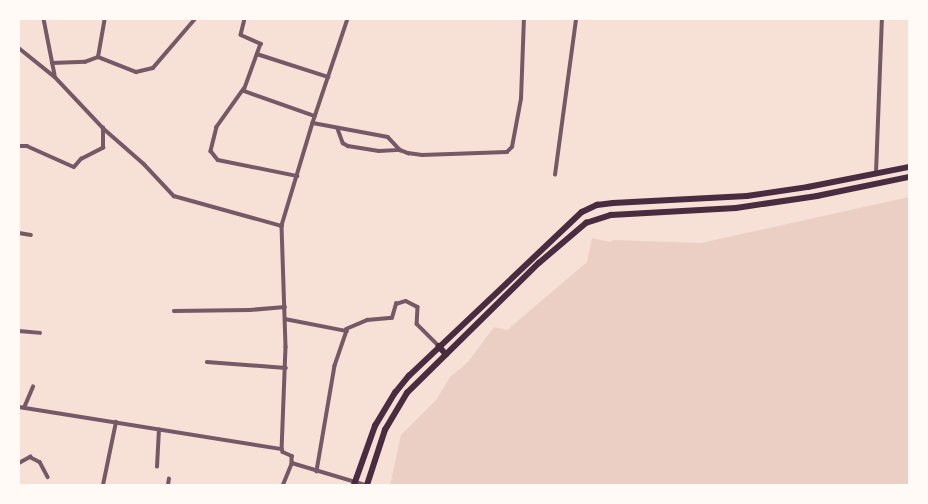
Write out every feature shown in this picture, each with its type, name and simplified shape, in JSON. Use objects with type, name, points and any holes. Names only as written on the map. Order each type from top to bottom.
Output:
[{"type":"main road","points":[[355,484],[384,411],[409,376],[570,222],[590,207],[613,204],[747,196],[808,187],[909,167]]},
{"type":"main road","points":[[366,485],[385,430],[395,410],[407,392],[539,263],[592,220],[611,216],[736,208],[817,196],[909,177]]},
{"type":"main road","points":[[439,346],[446,354]]},
{"type":"street","points":[[44,19],[55,76]]},
{"type":"street","points":[[98,57],[105,19]]},
{"type":"street","points":[[52,63],[85,62],[98,57],[136,72],[153,68],[195,19]]},
{"type":"street","points":[[245,19],[241,35],[260,43],[244,89],[217,127],[211,150],[218,160],[297,176]]},
{"type":"street","points":[[282,449],[286,368],[282,226],[314,116],[348,19]]},
{"type":"street","points":[[338,129],[343,142],[348,146],[379,151],[400,150],[422,155],[505,153],[511,150],[521,99],[524,19]]},
{"type":"street","points":[[555,175],[576,19]]},
{"type":"street","points":[[876,173],[882,19]]},
{"type":"street","points":[[19,48],[55,76],[103,128],[179,198],[282,226]]},
{"type":"street","points":[[257,54],[328,77]]},
{"type":"street","points":[[244,89],[246,92],[314,116]]},
{"type":"street","points":[[312,123],[338,129],[368,132],[388,138],[400,150]]},
{"type":"street","points":[[19,146],[27,146],[74,167],[81,159],[103,148],[103,128]]},
{"type":"street","points":[[19,233],[31,235]]},
{"type":"street","points":[[285,318],[346,329],[367,320],[392,318],[396,304],[406,301],[418,307],[417,324],[439,346]]},
{"type":"street","points":[[174,311],[250,310],[285,307]]},
{"type":"street","points":[[317,471],[335,366],[347,334],[346,329]]},
{"type":"street","points":[[19,331],[40,334]]},
{"type":"street","points":[[207,362],[286,368]]},
{"type":"street","points":[[24,408],[33,386]]},
{"type":"street","points":[[19,407],[282,449],[283,452],[292,456],[292,464],[283,485]]},
{"type":"street","points":[[103,485],[116,422]]},
{"type":"street","points":[[157,467],[159,430]]},
{"type":"street","points":[[19,463],[30,457],[40,462],[48,476]]},
{"type":"street","points":[[292,464],[355,484],[366,485]]},
{"type":"street","points":[[168,485],[169,479]]},
{"type":"shaded area","points":[[909,197],[909,485],[390,485],[401,435],[436,400],[450,377],[468,362],[494,327],[507,330],[587,262],[592,238],[610,242],[613,240],[701,243]]}]
